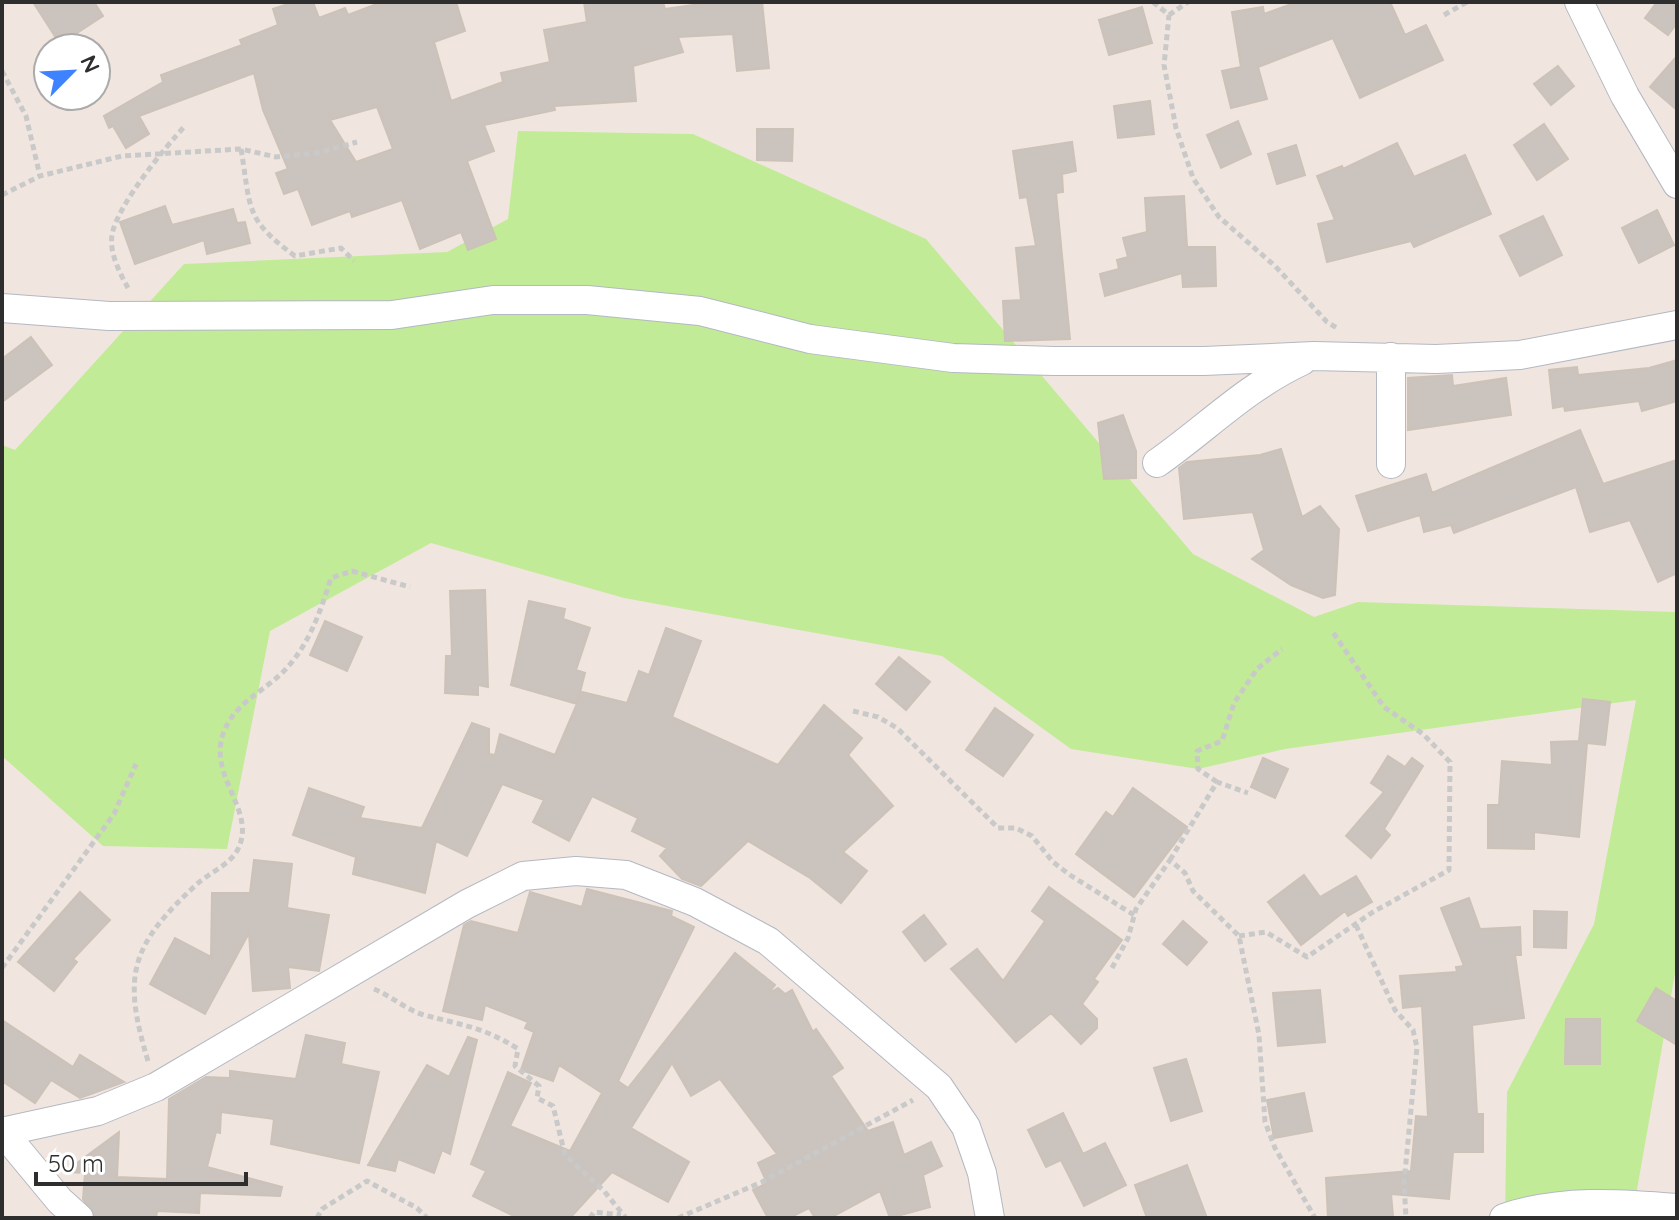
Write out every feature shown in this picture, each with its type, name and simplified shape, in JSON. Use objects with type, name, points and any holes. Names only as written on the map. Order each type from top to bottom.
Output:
[{"type":"street","points":[[1579,2],[1625,96],[1677,184]]},
{"type":"street","points":[[2,308],[147,315],[392,315],[493,300],[587,300],[700,311],[810,339],[953,358],[1204,361],[1314,356],[1520,355],[1677,325]]},
{"type":"street","points":[[1157,463],[1269,377],[1314,356]]},
{"type":"street","points":[[1391,357],[1391,464]]},
{"type":"street","points":[[79,1218],[60,1201],[2,1132],[98,1111],[156,1087],[467,904],[523,876],[576,871],[626,875],[695,902],[768,941],[939,1087],[966,1127],[982,1173],[990,1218]]},
{"type":"street","points":[[1504,1218],[1561,1206],[1607,1202],[1677,1208]]},
{"type":"path","points":[[1153,2],[1169,15]]},
{"type":"path","points":[[1188,2],[1169,15],[1164,65],[1176,128],[1193,178],[1219,217],[1275,266],[1327,322],[1340,329]]},
{"type":"path","points":[[1444,15],[1467,2]]},
{"type":"path","points":[[2,71],[26,116],[40,176]]},
{"type":"path","points":[[147,315],[130,293],[116,264],[112,235],[122,209],[161,151],[185,126]]},
{"type":"path","points":[[2,195],[40,176],[92,162],[161,151],[241,149],[276,157],[317,153],[357,142]]},
{"type":"path","points":[[241,149],[253,217],[269,237],[295,256],[341,248],[354,261]]},
{"type":"path","points":[[156,1087],[132,990],[141,949],[198,883],[236,854],[244,836],[233,791],[220,769],[222,737],[235,709],[281,674],[306,642],[331,578],[352,571],[410,587]]},
{"type":"path","points":[[1239,936],[1266,932],[1307,957],[1449,870],[1450,762],[1409,722],[1384,707],[1332,631]]},
{"type":"path","points":[[1248,793],[1217,782],[1198,769],[1197,751],[1222,741],[1234,703],[1257,669],[1282,649]]},
{"type":"path","points":[[853,711],[878,717],[897,728],[998,828],[1016,828],[1032,836],[1053,862],[1134,915]]},
{"type":"path","points":[[2,968],[114,814],[136,764]]},
{"type":"path","points":[[1112,968],[1128,938],[1134,915],[1217,782]]},
{"type":"path","points":[[1170,860],[1185,873],[1193,891],[1239,936],[1259,1035],[1265,1122],[1275,1148],[1315,1218]]},
{"type":"path","points":[[1356,925],[1395,1010],[1413,1030],[1417,1047],[1405,1167],[1406,1218]]},
{"type":"path","points":[[344,976],[421,1014],[466,1023],[493,1033],[518,1049],[515,1066],[539,1086],[537,1098],[553,1106],[565,1155],[604,1191],[626,1218]]},
{"type":"path","points":[[678,1218],[762,1182],[788,1164],[939,1087]]},
{"type":"path","points":[[317,1218],[322,1209],[367,1181],[417,1208],[427,1218]]},
{"type":"path","points":[[590,1218],[594,1212],[618,1213],[626,1218]]},
{"type":"green space","points":[[518,131],[693,134],[926,239],[1193,554],[1314,617],[1358,602],[1677,612],[1677,962],[1632,1218],[1505,1218],[1507,1092],[1594,924],[1636,700],[1285,749],[1198,769],[1071,749],[942,656],[624,598],[431,543],[270,631],[227,849],[103,846],[2,756],[2,445],[15,450],[184,264],[447,252],[508,219]]},
{"type":"building","points":[[33,2],[94,2],[103,16],[78,32],[52,32]]},
{"type":"building","points":[[294,2],[313,2],[319,18],[345,8],[348,15],[382,2],[456,2],[465,31],[434,42],[451,101],[503,82],[501,73],[550,62],[544,30],[587,22],[584,2],[663,2],[665,9],[714,2],[762,2],[769,68],[737,71],[733,34],[678,37],[683,52],[633,66],[636,101],[554,106],[555,110],[484,125],[494,151],[467,161],[496,239],[468,250],[461,232],[420,249],[402,200],[352,217],[350,211],[312,225],[298,189],[284,194],[276,173],[288,169],[263,110],[254,73],[139,116],[149,134],[126,148],[113,126],[109,128],[104,116],[163,82],[161,75],[242,45],[240,40],[278,25],[273,9]],"holes":[[[377,107],[393,149],[356,162],[330,120]]]},
{"type":"building","points":[[1297,2],[1390,2],[1405,35],[1426,25],[1443,60],[1360,98],[1333,38],[1258,67],[1267,99],[1231,108],[1222,71],[1241,67],[1232,12],[1263,7],[1264,14]]},
{"type":"building","points":[[1657,2],[1677,2],[1677,23],[1668,35],[1645,18]]},
{"type":"building","points":[[1142,7],[1152,43],[1109,55],[1099,20]]},
{"type":"building","points":[[1677,56],[1677,110],[1650,87]]},
{"type":"building","points":[[1558,66],[1574,86],[1551,105],[1534,84]]},
{"type":"building","points":[[1150,101],[1154,134],[1118,138],[1114,106]]},
{"type":"building","points":[[1238,121],[1251,154],[1221,168],[1207,135]]},
{"type":"building","points":[[1544,124],[1568,159],[1537,180],[1514,145]]},
{"type":"building","points":[[757,129],[793,129],[792,161],[757,160]]},
{"type":"building","points":[[1072,142],[1076,171],[1062,174],[1063,192],[1056,193],[1070,339],[1005,341],[1003,301],[1021,300],[1016,248],[1036,246],[1027,197],[1020,198],[1013,151]]},
{"type":"building","points":[[1397,143],[1414,177],[1465,155],[1491,214],[1414,247],[1411,241],[1327,262],[1318,224],[1335,220],[1317,176],[1342,166],[1343,169]]},
{"type":"building","points":[[1296,145],[1305,175],[1277,184],[1268,154]]},
{"type":"building","points":[[1184,196],[1187,247],[1215,247],[1216,286],[1183,287],[1182,273],[1105,296],[1100,274],[1119,269],[1117,260],[1128,257],[1123,238],[1147,232],[1145,198]]},
{"type":"building","points":[[165,206],[172,225],[233,209],[237,223],[245,222],[250,243],[207,254],[204,240],[135,264],[120,222]]},
{"type":"building","points":[[1657,210],[1674,245],[1639,263],[1622,228]]},
{"type":"building","points":[[1543,216],[1562,255],[1520,276],[1500,236]]},
{"type":"building","points":[[31,337],[52,365],[2,402],[2,359]]},
{"type":"building","points":[[1677,360],[1677,401],[1642,411],[1639,401],[1565,411],[1564,406],[1553,408],[1549,370],[1577,367],[1578,375],[1649,368]]},
{"type":"building","points":[[1452,375],[1453,386],[1506,378],[1511,415],[1408,430],[1408,378]]},
{"type":"building","points":[[1123,415],[1136,451],[1136,478],[1104,479],[1098,423]]},
{"type":"building","points":[[1580,430],[1603,484],[1677,460],[1677,573],[1658,582],[1630,520],[1590,532],[1576,487],[1454,533],[1451,525],[1424,532],[1420,515],[1368,531],[1356,496],[1426,474],[1432,493]]},
{"type":"building","points":[[1281,449],[1302,517],[1320,506],[1339,529],[1335,595],[1323,598],[1291,585],[1252,559],[1264,550],[1253,512],[1184,519],[1179,468],[1187,462],[1260,455]]},
{"type":"building","points":[[485,590],[488,687],[478,685],[478,695],[445,693],[446,656],[452,656],[450,591]]},
{"type":"building","points":[[529,601],[565,609],[563,619],[590,628],[576,670],[585,673],[577,704],[511,685]]},
{"type":"building","points":[[325,621],[362,637],[347,671],[310,655]]},
{"type":"building","points":[[666,628],[701,641],[672,717],[778,765],[824,705],[862,738],[848,755],[893,806],[843,852],[867,871],[841,903],[810,878],[748,841],[701,886],[682,879],[660,856],[667,848],[632,831],[638,818],[592,796],[569,841],[533,822],[544,800],[502,784],[467,856],[436,841],[425,893],[353,874],[356,857],[293,835],[309,788],[364,807],[360,818],[422,828],[472,723],[489,729],[489,754],[495,755],[500,734],[555,755],[582,692],[627,703],[639,671],[649,675]]},
{"type":"building","points":[[899,657],[930,682],[906,710],[876,684]]},
{"type":"building","points":[[1583,699],[1610,702],[1605,745],[1587,743],[1579,837],[1534,832],[1534,849],[1488,848],[1488,805],[1499,805],[1502,761],[1552,765],[1551,742],[1579,741]]},
{"type":"building","points":[[995,708],[1033,735],[1003,776],[966,750]]},
{"type":"building","points":[[1388,756],[1405,767],[1412,758],[1423,766],[1384,829],[1390,835],[1371,858],[1346,836],[1384,792],[1371,783]]},
{"type":"building","points":[[1263,758],[1288,769],[1275,798],[1251,787]]},
{"type":"building","points":[[1133,788],[1187,827],[1134,897],[1076,854],[1106,812],[1113,817]]},
{"type":"building","points":[[254,860],[292,864],[287,908],[329,915],[319,971],[288,967],[290,988],[253,991],[249,933],[205,1014],[150,984],[175,938],[211,957],[212,893],[250,893]]},
{"type":"building","points":[[1304,875],[1320,897],[1356,876],[1372,902],[1348,916],[1345,911],[1301,945],[1268,902]]},
{"type":"building","points":[[1049,887],[1122,940],[1094,979],[1098,982],[1082,1004],[1097,1019],[1097,1028],[1081,1044],[1051,1013],[1016,1042],[951,969],[977,949],[1003,981],[1045,921],[1032,911]]},
{"type":"building","points":[[587,889],[672,911],[671,916],[694,927],[618,1081],[628,1088],[735,953],[775,985],[768,994],[778,988],[785,994],[792,990],[813,1032],[816,1029],[843,1068],[831,1076],[868,1131],[893,1122],[904,1155],[931,1142],[942,1166],[923,1175],[930,1207],[890,1218],[880,1191],[830,1218],[815,1218],[809,1208],[789,1218],[768,1218],[753,1190],[767,1183],[758,1163],[777,1154],[720,1079],[691,1096],[672,1063],[631,1128],[689,1162],[668,1202],[612,1172],[570,1218],[518,1218],[473,1196],[486,1171],[471,1164],[508,1072],[531,1083],[510,1126],[570,1151],[602,1093],[559,1065],[553,1081],[521,1070],[534,1032],[525,1028],[528,1022],[485,1005],[482,1020],[443,1011],[464,925],[471,921],[518,933],[530,892],[582,907]]},
{"type":"building","points":[[80,892],[110,920],[73,959],[77,962],[54,991],[18,962]]},
{"type":"building","points":[[1469,898],[1480,929],[1520,927],[1521,955],[1515,955],[1524,1018],[1472,1025],[1477,1114],[1483,1114],[1483,1152],[1453,1152],[1449,1199],[1391,1194],[1393,1216],[1328,1218],[1326,1178],[1411,1171],[1416,1116],[1428,1117],[1422,1006],[1403,1008],[1400,976],[1457,972],[1456,967],[1464,966],[1441,908]]},
{"type":"building","points":[[1534,911],[1567,912],[1566,948],[1534,947]]},
{"type":"building","points":[[924,915],[946,944],[925,961],[903,932]]},
{"type":"building","points":[[1183,921],[1207,942],[1187,965],[1163,944]]},
{"type":"building","points":[[1656,988],[1677,1001],[1677,1045],[1637,1021]]},
{"type":"building","points":[[1320,990],[1325,1042],[1278,1046],[1273,993]]},
{"type":"building","points":[[1566,1019],[1600,1019],[1600,1064],[1565,1064]]},
{"type":"building","points":[[2,1020],[73,1067],[80,1055],[124,1082],[80,1098],[51,1080],[35,1103],[2,1081]]},
{"type":"building","points":[[306,1035],[345,1043],[341,1064],[379,1072],[359,1163],[271,1144],[274,1119],[221,1112],[220,1133],[216,1132],[207,1167],[282,1187],[280,1196],[200,1193],[199,1213],[157,1211],[156,1218],[95,1217],[83,1199],[85,1173],[65,1172],[119,1132],[117,1177],[167,1179],[169,1099],[206,1077],[230,1078],[230,1071],[296,1079]]},
{"type":"building","points":[[468,1037],[477,1040],[450,1154],[442,1150],[434,1173],[398,1159],[395,1171],[368,1165],[427,1065],[449,1077]]},
{"type":"building","points":[[1186,1059],[1202,1111],[1171,1121],[1154,1068]]},
{"type":"building","points":[[1304,1093],[1312,1131],[1274,1138],[1267,1100]]},
{"type":"building","points":[[1063,1113],[1083,1154],[1105,1143],[1126,1185],[1084,1206],[1061,1160],[1046,1167],[1028,1130]]},
{"type":"building","points":[[1187,1165],[1207,1218],[1147,1218],[1135,1185]]}]
